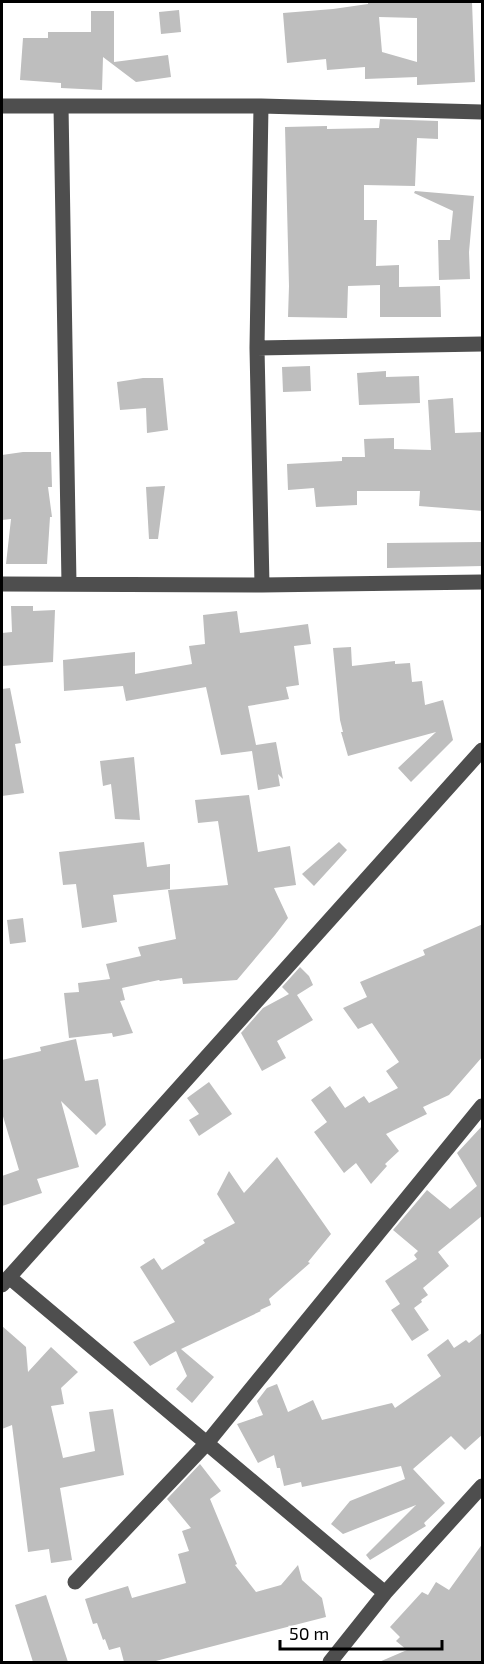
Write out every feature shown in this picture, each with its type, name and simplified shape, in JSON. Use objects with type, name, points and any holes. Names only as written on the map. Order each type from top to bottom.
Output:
[{"type":"street","points":[[2,106],[261,106],[483,112]]},
{"type":"street","points":[[61,106],[69,584]]},
{"type":"street","points":[[261,106],[257,348],[262,585]]},
{"type":"street","points":[[257,348],[483,345]]},
{"type":"street","points":[[2,584],[262,585],[483,582]]},
{"type":"street","points":[[385,1593],[207,1443],[5,1281],[483,750]]},
{"type":"street","points":[[75,1582],[207,1443],[483,1106]]},
{"type":"street","points":[[330,1662],[385,1593],[483,1486]]},
{"type":"building","points":[[368,2],[472,2],[475,82],[417,85],[417,77],[365,79],[365,67],[327,70],[326,59],[287,63],[283,13],[368,4]],"holes":[[[379,17],[417,18],[417,62],[382,52]]]},
{"type":"building","points":[[179,10],[181,32],[161,34],[159,12]]},
{"type":"building","points":[[91,11],[114,11],[114,62],[168,55],[171,77],[136,82],[103,57],[102,90],[61,88],[61,83],[20,80],[23,38],[48,38],[48,32],[91,32]]},
{"type":"building","points":[[380,119],[438,121],[438,139],[417,138],[415,186],[364,185],[364,220],[377,220],[376,266],[399,265],[399,287],[440,286],[441,317],[380,317],[380,285],[348,286],[347,318],[288,317],[285,127],[379,128]]},
{"type":"building","points":[[415,191],[474,196],[469,252],[470,279],[439,280],[438,240],[450,240],[453,211],[414,193]]},
{"type":"building","points":[[310,366],[311,391],[283,392],[282,367]]},
{"type":"building","points":[[386,371],[386,377],[419,376],[420,403],[359,405],[357,373]]},
{"type":"building","points":[[163,378],[168,430],[147,433],[146,408],[120,410],[117,382]]},
{"type":"building","points":[[453,398],[455,433],[483,432],[483,511],[419,506],[420,491],[357,491],[357,505],[316,507],[314,488],[288,490],[287,464],[342,461],[342,457],[365,457],[364,439],[394,438],[394,449],[431,450],[428,400]]},
{"type":"building","points":[[51,452],[52,487],[48,487],[52,517],[50,517],[47,564],[6,564],[11,519],[2,520],[2,455]]},
{"type":"building","points":[[165,486],[158,539],[149,539],[146,487]]},
{"type":"building","points":[[483,542],[483,566],[387,568],[387,543]]},
{"type":"building","points":[[11,606],[33,606],[33,611],[55,610],[53,662],[2,666],[2,633],[12,632]]},
{"type":"building","points":[[237,611],[240,633],[308,624],[311,644],[294,646],[299,685],[286,687],[289,699],[248,706],[256,745],[276,742],[283,779],[278,774],[280,786],[258,790],[252,751],[221,755],[206,687],[126,701],[123,686],[64,691],[63,660],[135,652],[135,674],[192,664],[189,646],[205,644],[203,615]]},
{"type":"building","points":[[351,647],[352,666],[395,661],[395,664],[410,663],[412,682],[422,681],[425,705],[443,700],[453,740],[411,782],[398,768],[436,732],[348,756],[341,732],[343,732],[333,648]]},
{"type":"building","points":[[10,688],[21,743],[15,744],[24,793],[2,796],[2,689]]},
{"type":"building","points":[[134,757],[140,820],[115,819],[111,784],[103,786],[100,761]]},
{"type":"building","points":[[249,795],[258,852],[290,846],[296,885],[274,888],[288,918],[237,980],[183,984],[182,978],[159,980],[122,988],[125,1000],[120,1001],[133,1033],[113,1037],[112,1033],[69,1038],[64,993],[79,992],[78,983],[110,979],[106,964],[141,956],[138,947],[176,939],[168,890],[228,885],[218,821],[198,823],[195,800]]},
{"type":"building","points":[[144,842],[147,867],[170,864],[170,889],[113,895],[117,922],[82,928],[76,884],[63,885],[59,852]]},
{"type":"building","points":[[339,842],[347,850],[314,886],[302,874]]},
{"type":"building","points":[[23,918],[26,942],[10,944],[7,920]]},
{"type":"building","points":[[483,924],[483,1056],[449,1095],[423,1107],[427,1114],[386,1134],[399,1151],[385,1164],[387,1166],[371,1184],[356,1163],[344,1173],[314,1132],[327,1122],[311,1100],[330,1086],[345,1108],[364,1096],[369,1103],[398,1088],[386,1071],[399,1062],[372,1023],[358,1029],[343,1008],[367,997],[360,982],[425,955],[423,950]]},
{"type":"building","points":[[300,967],[309,976],[313,985],[297,995],[313,1020],[277,1041],[286,1058],[262,1071],[241,1033],[263,1008],[289,994],[282,987]]},
{"type":"building","points":[[76,1039],[85,1081],[98,1079],[106,1125],[96,1135],[61,1101],[79,1167],[37,1179],[42,1193],[2,1206],[2,1176],[19,1170],[2,1113],[2,1060],[41,1051],[40,1047]]},
{"type":"building","points":[[209,1082],[232,1114],[199,1136],[189,1120],[199,1114],[187,1098]]},
{"type":"building","points":[[483,1125],[483,1215],[438,1252],[449,1266],[423,1288],[428,1295],[414,1308],[429,1330],[412,1341],[391,1310],[400,1304],[385,1281],[417,1259],[414,1255],[418,1251],[393,1230],[427,1190],[450,1209],[477,1186],[457,1153]]},
{"type":"building","points":[[277,1157],[331,1234],[308,1262],[310,1263],[269,1299],[271,1305],[181,1349],[214,1377],[192,1403],[176,1389],[187,1376],[176,1351],[150,1366],[133,1342],[175,1322],[140,1267],[154,1258],[162,1270],[205,1243],[203,1240],[235,1223],[217,1194],[229,1171],[244,1193]]},
{"type":"building","points":[[2,1326],[26,1347],[28,1372],[51,1347],[78,1372],[61,1388],[64,1404],[51,1406],[63,1458],[95,1451],[89,1412],[113,1409],[124,1475],[60,1488],[72,1560],[51,1563],[49,1549],[28,1552],[12,1425],[2,1429]]},
{"type":"building","points":[[483,1332],[483,1434],[465,1450],[451,1436],[413,1469],[445,1503],[424,1523],[426,1526],[370,1560],[366,1555],[416,1505],[343,1534],[331,1524],[350,1501],[405,1479],[401,1466],[302,1487],[301,1482],[284,1486],[274,1455],[258,1463],[237,1424],[263,1415],[257,1401],[267,1388],[277,1384],[288,1412],[313,1400],[322,1420],[392,1403],[395,1408],[441,1376],[427,1355],[448,1339],[454,1348],[466,1340],[469,1343]]},
{"type":"building","points":[[200,1464],[221,1491],[210,1499],[237,1564],[235,1565],[256,1592],[281,1585],[298,1565],[302,1580],[322,1598],[326,1617],[152,1662],[124,1662],[120,1647],[109,1650],[97,1623],[93,1624],[85,1599],[128,1586],[132,1598],[186,1583],[178,1554],[189,1551],[182,1531],[191,1528],[167,1499]]},
{"type":"building","points":[[483,1543],[483,1662],[379,1662],[407,1650],[396,1641],[400,1637],[390,1627],[422,1592],[428,1595],[436,1582],[449,1590]]},
{"type":"building","points":[[46,1595],[68,1662],[33,1662],[15,1605]]}]
